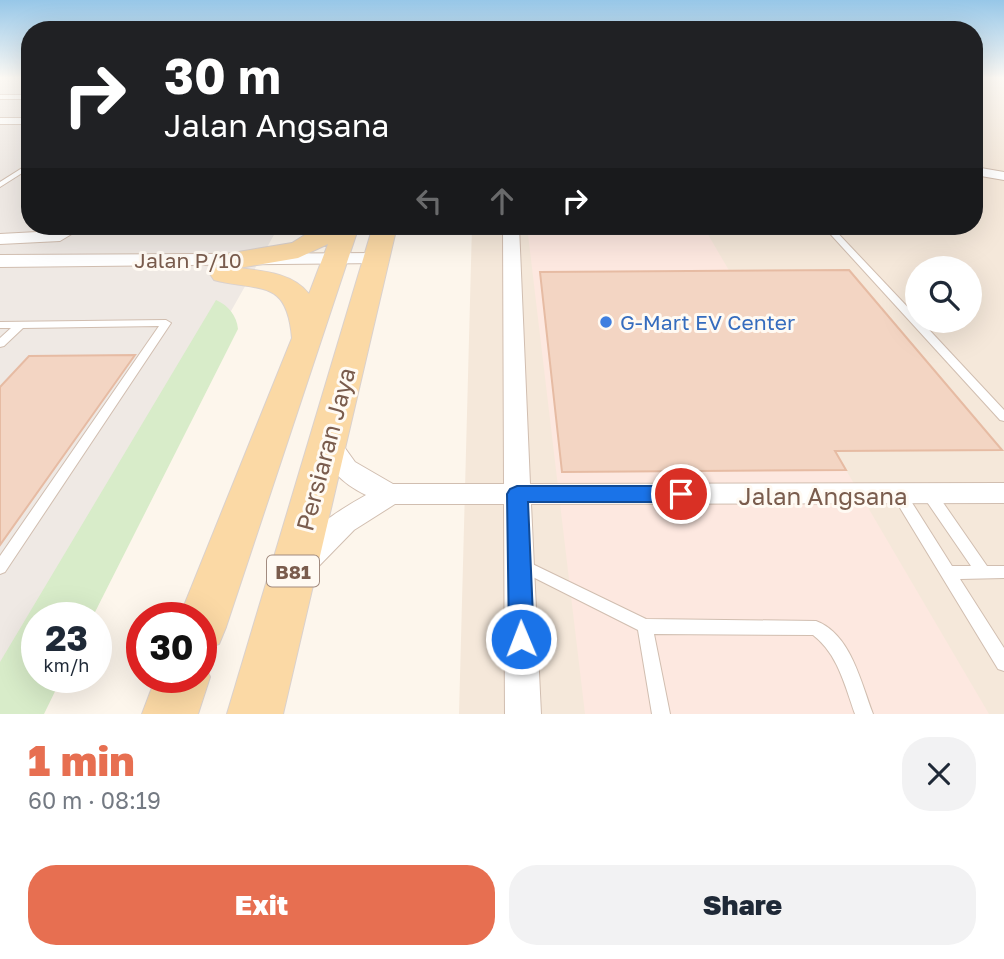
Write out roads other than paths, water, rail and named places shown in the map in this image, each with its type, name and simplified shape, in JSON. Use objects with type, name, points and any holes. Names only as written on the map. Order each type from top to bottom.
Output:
[{"type":"main road","points":[[230,267],[292,251],[311,244],[324,235]]},
{"type":"main road","points":[[210,602],[344,235]]},
{"type":"main road","name":"Persiaran Jaya","points":[[255,714],[383,235]]},
{"type":"main road","points":[[230,267],[268,281],[301,299],[305,309],[308,338]]},
{"type":"main road","points":[[170,714],[177,693]]},
{"type":"street","points":[[16,121],[21,118]]},
{"type":"street","points":[[0,121],[21,121]]},
{"type":"street","points":[[983,172],[1004,176]]},
{"type":"street","points":[[0,239],[62,235]]},
{"type":"street","points":[[511,235],[523,714]]},
{"type":"street","name":"Jalan P/10","points":[[0,261],[230,267],[374,266]]},
{"type":"street","name":"Jalan P/10","points":[[0,276],[230,267]]},
{"type":"street","name":"Jalan Angsana","points":[[327,439],[334,457],[347,472],[364,483],[391,494],[1004,493]]},
{"type":"street","name":"Jalan Angsana","points":[[291,578],[317,547],[340,526],[362,508],[391,494]]},
{"type":"lane","points":[[0,185],[21,171]]},
{"type":"lane","points":[[835,235],[1004,417]]},
{"type":"lane","points":[[0,325],[166,323],[0,569]]},
{"type":"lane","points":[[0,344],[20,325]]},
{"type":"lane","points":[[900,494],[1004,663]]},
{"type":"lane","points":[[930,495],[983,572]]},
{"type":"lane","points":[[520,564],[645,626],[816,628],[827,634],[838,652],[864,714]]},
{"type":"lane","points":[[947,573],[1004,572]]},
{"type":"lane","points":[[645,626],[662,714]]},
{"type":"place","name":"G-Mart EV Center","points":[[606,322]]}]
